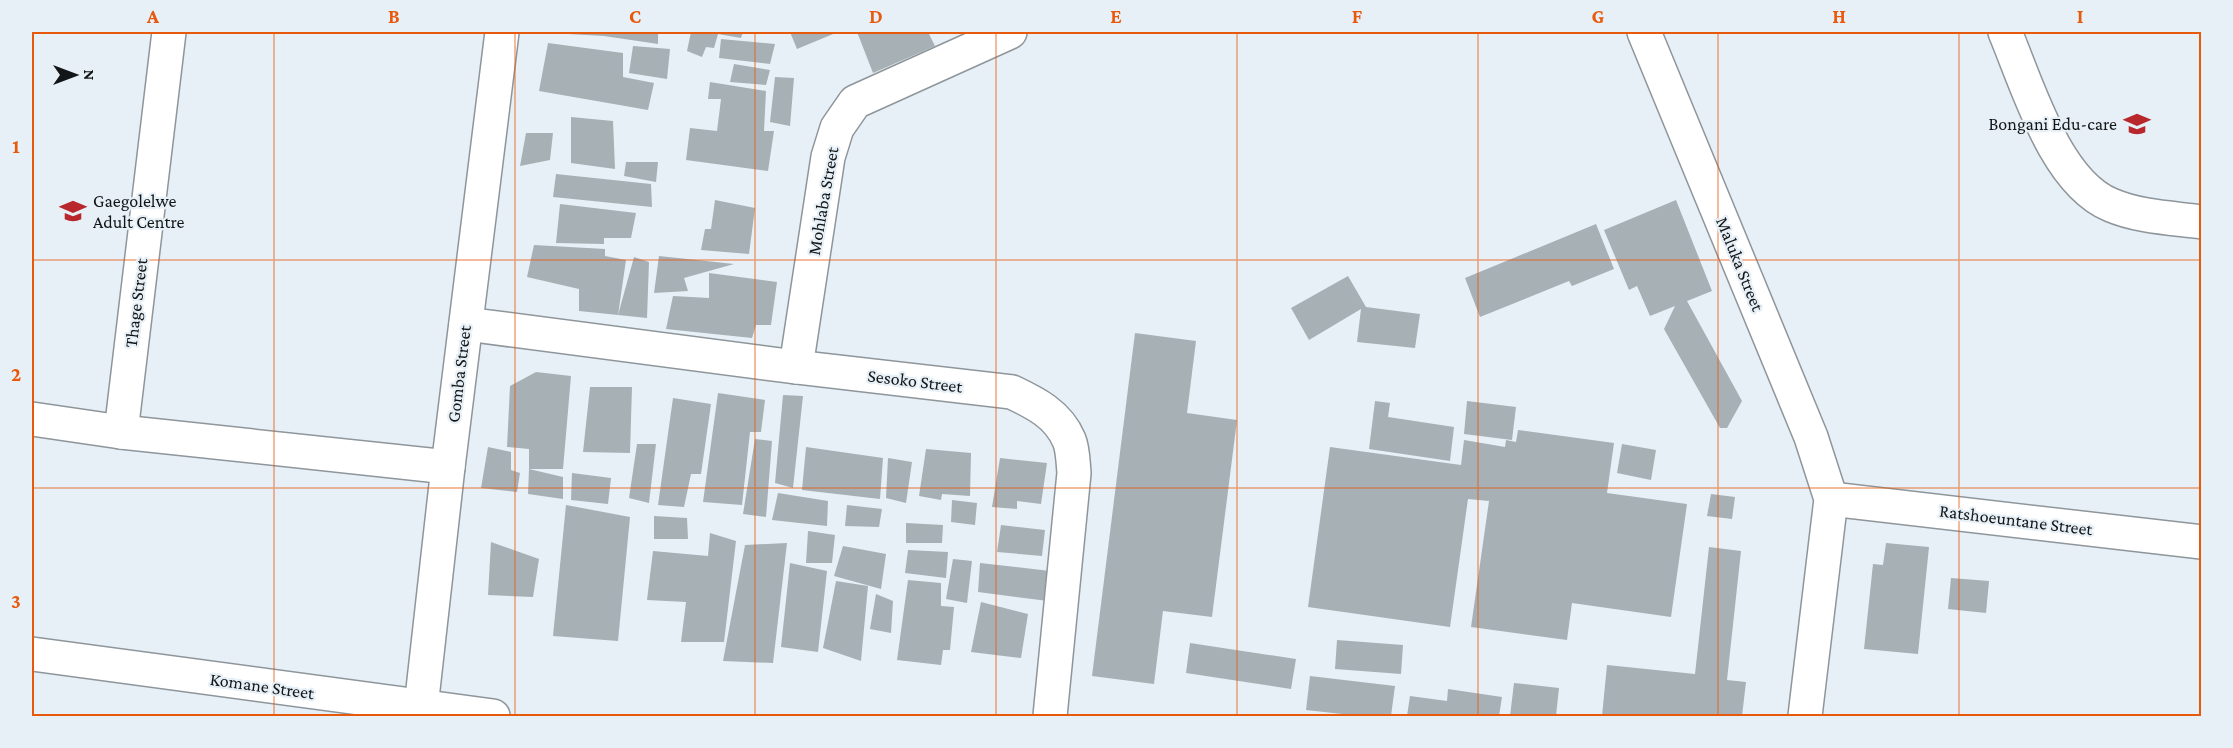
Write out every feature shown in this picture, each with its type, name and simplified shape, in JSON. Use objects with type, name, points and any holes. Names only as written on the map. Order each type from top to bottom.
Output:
[{"type":"street","name":"Thage Street","points":[[120,432],[169,32]]},
{"type":"street","name":"Gomba Street","points":[[420,712],[447,467],[502,32]]},
{"type":"street","name":"Mohlaba Street","points":[[796,367],[828,157],[837,128],[855,102],[1010,32]]},
{"type":"street","name":"Maluka Street","points":[[1644,32],[1811,437],[1831,499]]},
{"type":"street","points":[[2005,32],[2053,147],[2070,171],[2090,192],[2109,205],[2133,213],[2202,222]]},
{"type":"street","name":"Sesoko Street","points":[[466,324],[796,367],[1012,392],[1040,405],[1057,420],[1070,441],[1074,473],[1050,717]]},
{"type":"street","points":[[32,419],[120,432],[447,467]]},
{"type":"street","points":[[1805,717],[1831,499]]},
{"type":"street","name":"Ratshoeuntane Street","points":[[1831,499],[2202,542]]},
{"type":"street","name":"Komane Street","points":[[32,654],[420,712],[493,717]]},
{"type":"building","points":[[568,32],[658,32],[658,44],[604,36],[568,34]]},
{"type":"building","points":[[691,32],[743,32],[741,38],[718,34],[714,48],[706,47],[702,57],[687,51]]},
{"type":"building","points":[[790,32],[838,32],[797,49]]},
{"type":"building","points":[[857,32],[928,32],[935,46],[873,73]]},
{"type":"building","points":[[721,39],[775,44],[770,64],[719,58]]},
{"type":"building","points":[[548,43],[623,53],[623,77],[654,83],[648,110],[539,91]]},
{"type":"building","points":[[633,46],[670,49],[667,79],[629,73]]},
{"type":"building","points":[[734,64],[770,70],[766,85],[730,82]]},
{"type":"building","points":[[775,77],[794,78],[790,126],[770,122]]},
{"type":"building","points":[[710,82],[766,91],[764,131],[774,131],[768,171],[686,160],[690,128],[717,131],[721,99],[708,99]]},
{"type":"building","points":[[571,117],[613,121],[615,169],[571,163]]},
{"type":"building","points":[[526,133],[553,133],[550,160],[520,166]]},
{"type":"building","points":[[626,162],[658,162],[656,182],[624,176]]},
{"type":"building","points":[[556,174],[651,184],[652,207],[553,197]]},
{"type":"building","points":[[715,200],[755,208],[749,254],[701,250],[705,229],[711,229]]},
{"type":"building","points":[[1676,200],[1712,291],[1687,301],[1742,401],[1727,428],[1720,428],[1664,329],[1675,306],[1650,316],[1637,286],[1629,290],[1604,230]]},
{"type":"building","points":[[560,204],[636,213],[631,238],[604,238],[604,244],[556,243]]},
{"type":"building","points":[[1596,224],[1614,269],[1572,286],[1569,281],[1480,317],[1465,278]]},
{"type":"building","points":[[534,245],[605,249],[605,256],[626,260],[618,315],[579,311],[579,289],[527,277]]},
{"type":"building","points":[[659,256],[734,264],[684,278],[688,291],[654,293]]},
{"type":"building","points":[[634,257],[649,262],[647,318],[618,315]]},
{"type":"building","points":[[709,273],[777,282],[771,325],[756,325],[752,338],[666,329],[673,296],[709,298]]},
{"type":"building","points":[[1348,276],[1366,307],[1420,314],[1415,348],[1357,342],[1361,309],[1309,340],[1291,308]]},
{"type":"building","points":[[1135,333],[1196,341],[1187,413],[1237,420],[1212,617],[1163,611],[1154,684],[1092,676]]},
{"type":"building","points":[[536,372],[571,376],[563,469],[529,469],[529,449],[507,447],[510,386]]},
{"type":"building","points":[[590,387],[632,387],[630,453],[583,452]]},
{"type":"building","points":[[718,393],[765,400],[761,432],[750,432],[742,505],[703,502]]},
{"type":"building","points":[[783,395],[803,396],[793,488],[775,483]]},
{"type":"building","points":[[673,398],[711,404],[701,474],[691,474],[684,507],[658,505]]},
{"type":"building","points":[[1375,401],[1390,403],[1388,417],[1454,427],[1450,461],[1369,449]]},
{"type":"building","points":[[1467,401],[1516,407],[1512,440],[1464,434]]},
{"type":"building","points":[[1518,430],[1614,443],[1607,493],[1687,504],[1671,617],[1572,603],[1567,640],[1471,627],[1489,501],[1468,499],[1450,627],[1308,607],[1330,447],[1461,465],[1464,440],[1505,447],[1506,440],[1516,442]]},
{"type":"building","points":[[755,439],[772,441],[766,517],[743,514]]},
{"type":"building","points":[[637,444],[656,444],[649,503],[629,498]]},
{"type":"building","points":[[1622,444],[1656,450],[1651,480],[1617,473]]},
{"type":"building","points":[[488,447],[511,452],[511,470],[520,473],[517,492],[481,488]]},
{"type":"building","points":[[806,447],[883,458],[880,499],[802,490]]},
{"type":"building","points":[[926,449],[971,453],[970,496],[942,494],[941,500],[919,496]]},
{"type":"building","points":[[888,458],[912,462],[906,503],[886,498]]},
{"type":"building","points":[[1000,458],[1047,463],[1041,504],[1017,501],[1017,509],[992,507]]},
{"type":"building","points":[[529,469],[563,477],[563,499],[528,494]]},
{"type":"building","points":[[572,473],[611,478],[608,504],[571,500]]},
{"type":"building","points":[[778,493],[828,501],[827,526],[772,520]]},
{"type":"building","points":[[1711,494],[1735,497],[1732,519],[1707,516]]},
{"type":"building","points":[[952,500],[977,503],[975,525],[951,522]]},
{"type":"building","points":[[566,505],[630,517],[618,641],[553,636]]},
{"type":"building","points":[[847,505],[882,509],[879,527],[845,526]]},
{"type":"building","points":[[654,516],[687,518],[688,539],[654,539]]},
{"type":"building","points":[[906,523],[943,525],[942,543],[906,543]]},
{"type":"building","points":[[1001,525],[1045,530],[1042,556],[997,552]]},
{"type":"building","points":[[808,531],[835,535],[832,563],[806,563]]},
{"type":"building","points":[[710,533],[736,541],[724,642],[681,642],[686,602],[647,600],[653,551],[708,556]]},
{"type":"building","points":[[491,542],[539,559],[533,597],[488,595]]},
{"type":"building","points":[[787,543],[773,663],[723,661],[745,545]]},
{"type":"building","points":[[1886,543],[1929,547],[1918,654],[1864,649],[1873,564],[1883,565]]},
{"type":"building","points":[[843,546],[886,554],[881,589],[834,576]]},
{"type":"building","points":[[1709,547],[1741,551],[1727,680],[1746,682],[1742,716],[1602,716],[1607,665],[1695,674]]},
{"type":"building","points":[[908,550],[948,552],[946,578],[905,573]]},
{"type":"building","points":[[953,559],[972,561],[967,603],[946,599]]},
{"type":"building","points":[[790,563],[827,571],[818,652],[781,647]]},
{"type":"building","points":[[980,563],[1050,571],[1048,601],[978,592]]},
{"type":"building","points":[[1951,578],[1989,581],[1986,613],[1948,609]]},
{"type":"building","points":[[908,580],[941,583],[941,606],[954,607],[950,650],[943,650],[941,665],[897,660]]},
{"type":"building","points":[[836,581],[868,586],[861,661],[823,648]]},
{"type":"building","points":[[876,594],[893,601],[891,633],[870,629]]},
{"type":"building","points":[[981,602],[1028,614],[1021,658],[971,652]]},
{"type":"building","points":[[1337,640],[1403,645],[1401,674],[1335,669]]},
{"type":"building","points":[[1190,643],[1296,659],[1291,689],[1186,673]]},
{"type":"building","points":[[1310,676],[1395,686],[1391,716],[1360,716],[1306,710]]},
{"type":"building","points":[[1514,683],[1559,688],[1556,716],[1510,716]]},
{"type":"building","points":[[1448,689],[1502,697],[1499,716],[1407,716],[1410,696],[1447,701]]},
{"type":"place","name":"Bongani Edu-care","points":[[2137,124]]},
{"type":"place","name":"Gaegolelwe Adult Centre","points":[[73,211]]}]
